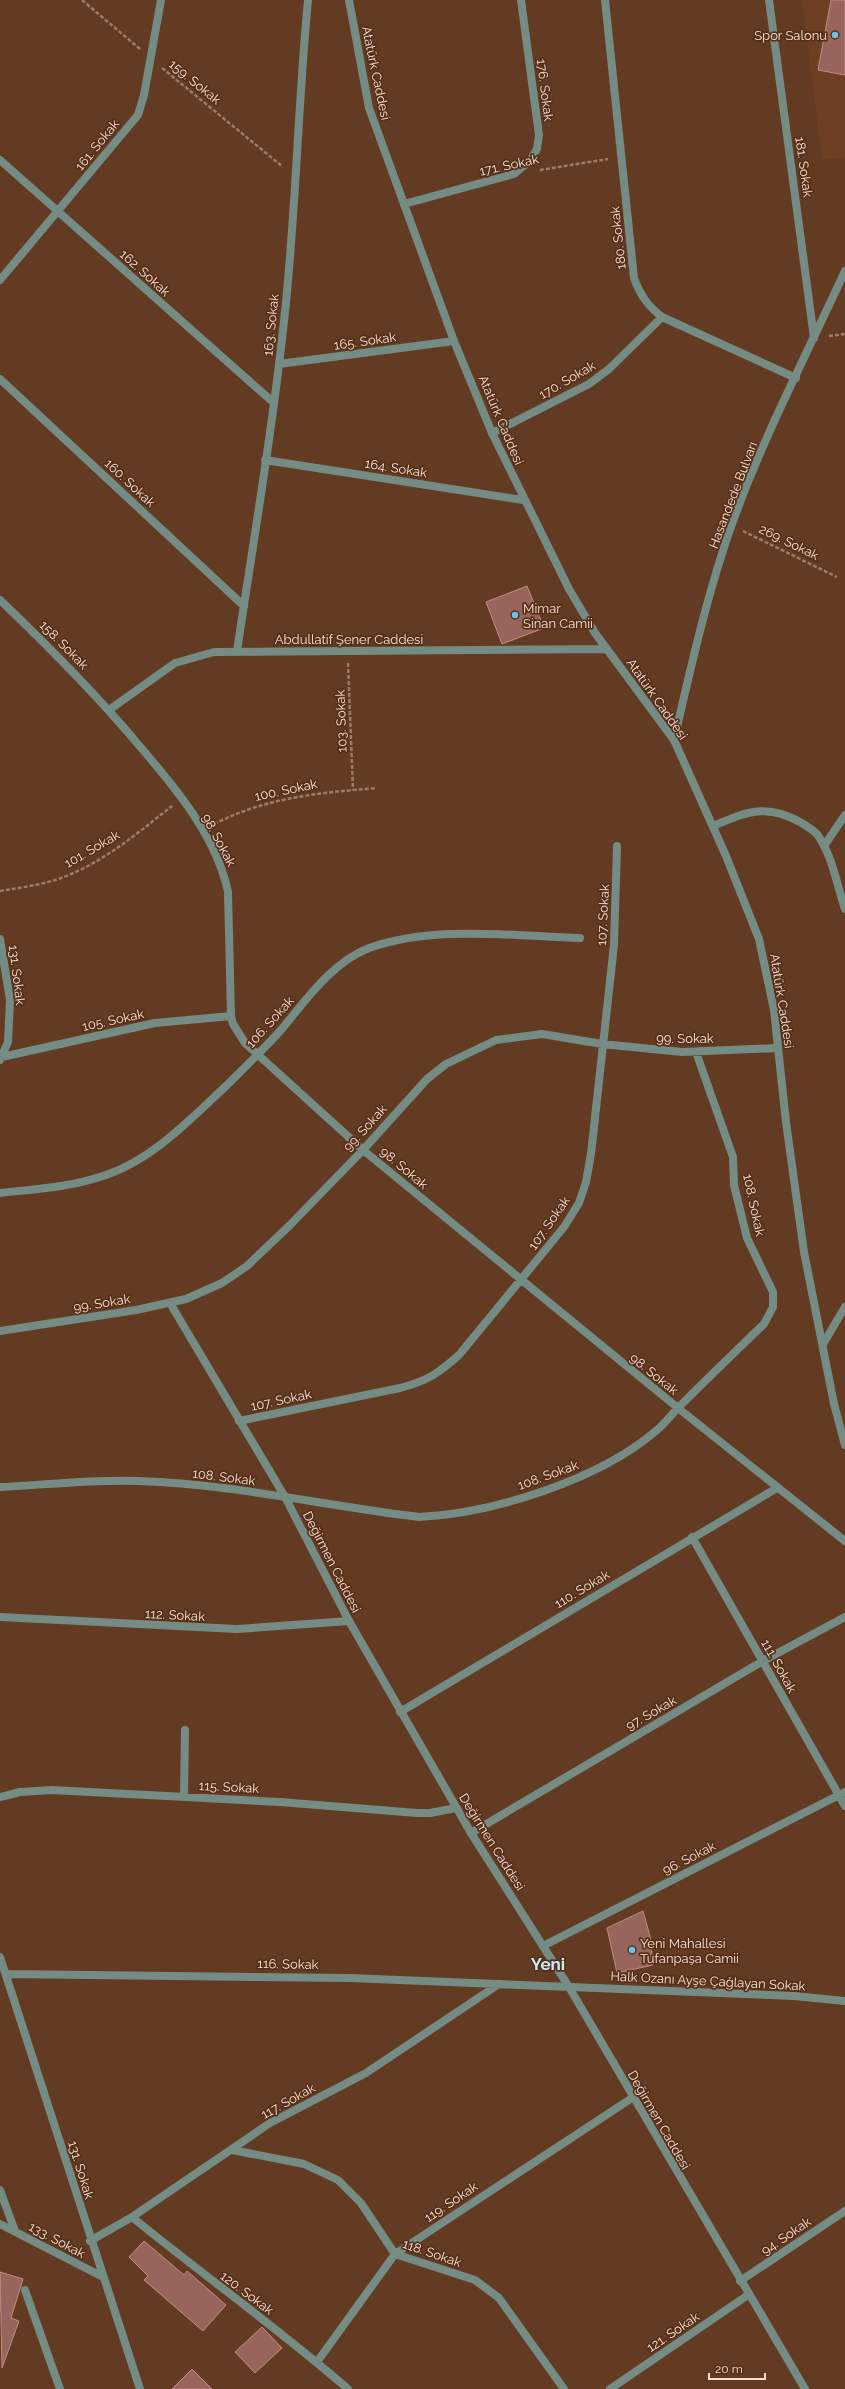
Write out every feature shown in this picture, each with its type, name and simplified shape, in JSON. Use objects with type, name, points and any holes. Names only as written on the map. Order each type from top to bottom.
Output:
[{"type":"street","name":"161. Sokak","points":[[0,280],[138,114],[144,95],[161,0]]},
{"type":"street","name":"163. Sokak","points":[[237,651],[279,364],[294,219],[308,0]]},
{"type":"street","name":"Atatürk Caddesi","points":[[349,0],[369,108],[454,341],[492,433],[523,500],[569,589],[607,649],[674,740],[713,826],[759,939],[774,1010],[804,1252],[834,1404],[845,1445]]},
{"type":"street","name":"176. Sokak","points":[[514,174],[530,161],[537,149],[539,135],[521,0]]},
{"type":"street","name":"180. Sokak","points":[[605,0],[634,278],[639,293],[662,317],[796,378]]},
{"type":"street","name":"181. Sokak","points":[[770,0],[814,338]]},
{"type":"street","name":"162. Sokak","points":[[0,160],[274,403]]},
{"type":"street","name":"171. Sokak","points":[[404,204],[514,174]]},
{"type":"street","name":"Hasandede Bulvarı","points":[[674,740],[697,640],[732,525],[748,481],[845,271]]},
{"type":"street","name":"170. Sokak","points":[[492,433],[589,384],[609,369],[662,317]]},
{"type":"street","name":"165. Sokak","points":[[279,364],[454,341]]},
{"type":"street","name":"160. Sokak","points":[[0,378],[244,606]]},
{"type":"street","name":"164. Sokak","points":[[265,460],[523,500]]},
{"type":"street","name":"158. Sokak","points":[[0,600],[48,645],[109,710]]},
{"type":"street","name":"Abdullatif Şener Caddesi","points":[[109,710],[176,663],[214,652],[607,649]]},
{"type":"street","name":"98. Sokak","points":[[109,710],[168,780],[203,830],[222,870],[228,892],[231,1016],[239,1035],[257,1056],[363,1150],[678,1408],[845,1541]]},
{"type":"street","points":[[713,826],[746,812],[770,811],[790,817],[810,828],[818,835],[824,846],[845,909]]},
{"type":"street","points":[[824,846],[845,815]]},
{"type":"street","name":"107. Sokak","points":[[239,1421],[421,1382],[439,1373],[459,1354],[564,1227],[579,1203],[586,1182],[591,1154],[614,945],[617,846]]},
{"type":"street","name":"106. Sokak","points":[[0,1193],[82,1182],[126,1166],[156,1147],[195,1115],[257,1056],[323,981],[368,949],[406,938],[443,934],[580,938]]},
{"type":"street","name":"131. Sokak","points":[[0,939],[10,1000],[8,1042],[1,1059]]},
{"type":"street","name":"105. Sokak","points":[[1,1059],[155,1023],[231,1016]]},
{"type":"street","name":"99. Sokak","points":[[0,1331],[170,1303],[205,1292],[247,1266],[363,1150],[427,1079],[446,1064],[468,1052],[496,1040],[522,1035],[542,1034],[643,1050],[696,1052],[778,1048]]},
{"type":"street","name":"108. Sokak","points":[[0,1487],[99,1481],[139,1481],[194,1485],[419,1517],[447,1515],[495,1506],[601,1468],[627,1452],[658,1430],[678,1408],[764,1324],[773,1307],[773,1292],[747,1238],[734,1185],[733,1157],[696,1052]]},
{"type":"street","name":"Değirmen Caddesi","points":[[170,1303],[285,1497],[349,1620],[456,1808],[569,1987],[632,2098],[804,2389]]},
{"type":"street","points":[[823,1344],[845,1307]]},
{"type":"street","name":"110. Sokak","points":[[400,1712],[692,1537],[777,1488]]},
{"type":"street","name":"111. Sokak","points":[[692,1537],[842,1794],[845,1806]]},
{"type":"street","name":"112. Sokak","points":[[0,1617],[237,1630],[349,1620]]},
{"type":"street","name":"97. Sokak","points":[[471,1833],[764,1661],[845,1617]]},
{"type":"street","points":[[184,1797],[185,1730]]},
{"type":"street","name":"115. Sokak","points":[[0,1797],[35,1790],[288,1802],[417,1813],[430,1813],[456,1808]]},
{"type":"street","name":"96. Sokak","points":[[543,1946],[842,1794]]},
{"type":"street","name":"131. Sokak","points":[[0,1957],[90,2241],[140,2389]]},
{"type":"street","name":"116. Sokak","points":[[6,1974],[269,1976],[569,1987]]},
{"type":"street","name":"117. Sokak","points":[[90,2241],[132,2217],[288,2112],[366,2073],[499,1984]]},
{"type":"street","name":"Halk Ozanı Ayşe Çağlayan Sokak","points":[[569,1987],[794,1996],[845,2001]]},
{"type":"street","name":"119. Sokak","points":[[317,2362],[395,2254],[502,2182],[632,2098]]},
{"type":"street","name":"118. Sokak","points":[[232,2150],[304,2164],[338,2180],[361,2203],[395,2254],[475,2280],[488,2289],[508,2308],[564,2389]]},
{"type":"street","points":[[0,2190],[15,2231]]},
{"type":"street","name":"94. Sokak","points":[[740,2281],[845,2211]]},
{"type":"street","name":"120. Sokak","points":[[132,2217],[203,2275],[317,2362],[348,2389]]},
{"type":"street","name":"133. Sokak","points":[[0,2224],[102,2277]]},
{"type":"street","points":[[25,2290],[60,2389]]},
{"type":"street","name":"121. Sokak","points":[[610,2389],[748,2295]]},
{"type":"path","name":"159. Sokak","points":[[82,0],[296,178]]},
{"type":"path","name":"171. Sokak","points":[[537,171],[622,157]]},
{"type":"path","name":"269. Sokak","points":[[732,525],[837,577]]},
{"type":"path","name":"103. Sokak","points":[[348,650],[353,790]]},
{"type":"path","name":"100. Sokak","points":[[203,830],[241,810],[277,800],[377,788]]},
{"type":"path","name":"101. Sokak","points":[[0,891],[46,882],[70,875],[121,846],[181,799]]},
{"type":"shaded area","points":[[802,0],[845,0],[845,157],[822,160]]},
{"type":"building","name":"Spor Salonu","points":[[831,0],[845,0],[845,75],[818,70]]},
{"type":"building","name":"Mimar Sinan Camii","points":[[527,586],[544,628],[502,644],[486,602]]},
{"type":"building","name":"Yeni Mahallesi Tufanpaşa Camii","points":[[643,1911],[650,1936],[653,1965],[617,1973],[607,1928]]},
{"type":"building","points":[[144,2241],[184,2275],[187,2271],[226,2305],[203,2331],[144,2280],[148,2276],[129,2257]]},
{"type":"building","points":[[0,2272],[23,2279],[11,2318],[19,2321],[2,2368]]},
{"type":"building","points":[[262,2327],[282,2348],[255,2373],[235,2352]]},
{"type":"building","points":[[192,2369],[212,2389],[172,2389]]},
{"type":"place","name":"Spor Salonu","points":[[835,35]]},
{"type":"place","name":"Mimar Sinan Camii","points":[[515,615]]},
{"type":"place","name":"Yeni Mahallesi Tufanpaşa Camii","points":[[632,1950]]},
{"type":"district","name":"Yeni","points":[[548,1964]]}]
